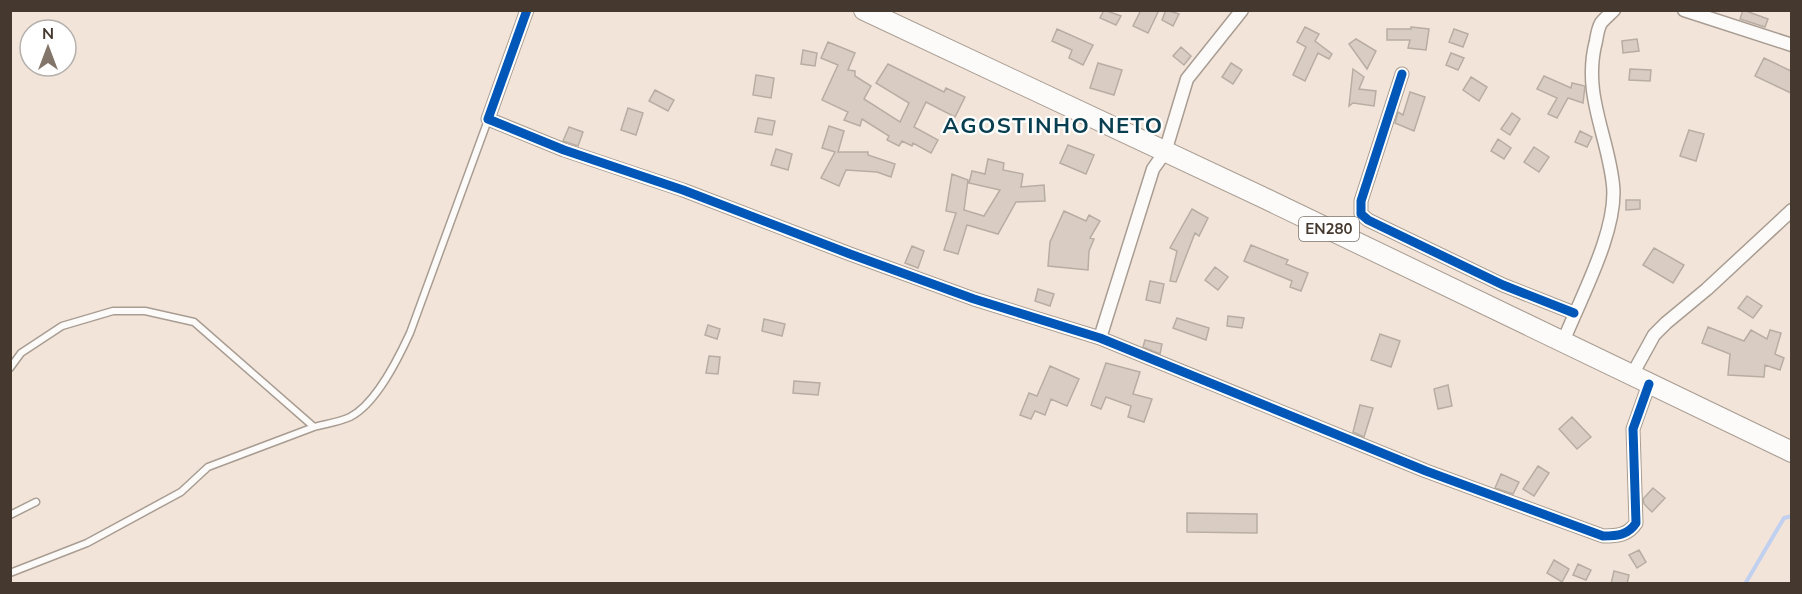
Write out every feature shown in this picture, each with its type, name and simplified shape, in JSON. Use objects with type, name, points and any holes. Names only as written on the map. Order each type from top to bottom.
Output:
[{"type":"main road","name":"EN280","points":[[864,10],[1791,452]]},
{"type":"street","points":[[528,10],[488,119],[564,150],[683,190],[860,258],[974,298],[1100,338],[1426,471],[1604,536],[1617,536],[1630,532],[1636,523],[1633,429],[1640,380],[1654,335],[1791,210]]},
{"type":"street","points":[[1100,338],[1153,168],[1165,152],[1187,79],[1242,10]]},
{"type":"street","points":[[1563,342],[1611,224],[1614,189],[1594,110],[1592,84],[1593,53],[1600,24],[1614,10]]},
{"type":"street","points":[[1684,10],[1791,45]]},
{"type":"street","points":[[1402,74],[1361,201],[1361,214],[1368,220],[1503,285],[1574,313]]},
{"type":"lane","points":[[10,573],[87,543],[181,492],[208,467],[314,427],[351,417],[378,392],[396,364],[410,333],[488,119]]},
{"type":"lane","points":[[10,368],[21,353],[62,326],[113,310],[145,310],[194,322],[314,427]]},
{"type":"lane","points":[[10,515],[36,502]]},
{"type":"building","points":[[1104,10],[1121,16],[1116,25],[1100,18]]},
{"type":"building","points":[[1141,10],[1159,10],[1148,33],[1133,26]]},
{"type":"building","points":[[1166,10],[1179,14],[1173,26],[1162,20]]},
{"type":"building","points":[[1743,10],[1768,19],[1765,27],[1740,19]]},
{"type":"building","points":[[1305,27],[1319,34],[1315,41],[1332,54],[1329,59],[1318,53],[1305,81],[1293,75],[1306,47],[1297,42]]},
{"type":"building","points":[[1411,27],[1429,29],[1426,50],[1408,48],[1410,40],[1387,40],[1387,29],[1411,29]]},
{"type":"building","points":[[1057,29],[1093,45],[1083,65],[1069,58],[1072,50],[1052,41]]},
{"type":"building","points":[[1454,29],[1468,34],[1463,47],[1449,42]]},
{"type":"building","points":[[1356,39],[1376,51],[1367,69],[1349,44]]},
{"type":"building","points":[[1637,39],[1639,51],[1623,53],[1622,41]]},
{"type":"building","points":[[828,42],[855,53],[848,70],[855,71],[855,76],[871,86],[864,99],[900,122],[909,103],[876,83],[888,64],[944,92],[946,88],[965,97],[955,117],[926,102],[914,127],[938,140],[931,153],[913,143],[912,146],[902,141],[899,146],[887,140],[889,136],[862,119],[860,126],[844,120],[848,112],[822,100],[838,65],[821,58]]},
{"type":"building","points":[[1181,47],[1191,56],[1184,65],[1173,56]]},
{"type":"building","points":[[803,50],[817,53],[815,66],[801,64]]},
{"type":"building","points":[[1451,53],[1464,58],[1458,70],[1446,65]]},
{"type":"building","points":[[1764,58],[1791,71],[1791,93],[1755,76]]},
{"type":"building","points":[[1098,63],[1122,70],[1114,95],[1090,88]]},
{"type":"building","points":[[1231,63],[1242,70],[1233,84],[1222,77]]},
{"type":"building","points":[[1353,69],[1364,77],[1359,89],[1376,91],[1374,106],[1353,103],[1349,106]]},
{"type":"building","points":[[1630,69],[1651,70],[1650,81],[1629,80]]},
{"type":"building","points":[[756,75],[774,78],[771,98],[753,95]]},
{"type":"building","points":[[1544,76],[1571,88],[1572,83],[1585,86],[1583,103],[1568,98],[1557,118],[1548,114],[1557,98],[1537,89]]},
{"type":"building","points":[[1471,77],[1487,87],[1479,101],[1463,90]]},
{"type":"building","points":[[655,90],[674,100],[668,111],[649,101]]},
{"type":"building","points":[[1410,92],[1425,97],[1414,131],[1395,123],[1398,112],[1403,115]]},
{"type":"building","points":[[628,108],[643,113],[636,135],[621,130]]},
{"type":"building","points":[[1512,113],[1520,119],[1510,135],[1501,129]]},
{"type":"building","points":[[758,118],[775,121],[772,135],[755,132]]},
{"type":"building","points":[[829,126],[844,131],[838,152],[868,152],[868,155],[895,164],[891,177],[877,172],[846,170],[839,186],[821,178],[835,152],[822,148]]},
{"type":"building","points":[[569,127],[583,132],[578,146],[563,141]]},
{"type":"building","points":[[1689,130],[1704,134],[1696,161],[1680,156]]},
{"type":"building","points":[[1580,131],[1592,137],[1587,147],[1575,142]]},
{"type":"building","points":[[1498,139],[1511,148],[1504,159],[1491,151]]},
{"type":"building","points":[[1068,145],[1094,155],[1086,174],[1060,163]]},
{"type":"building","points":[[1534,147],[1549,157],[1539,172],[1524,162]]},
{"type":"building","points":[[776,149],[792,154],[788,170],[771,165]]},
{"type":"building","points":[[988,159],[1004,163],[1003,170],[1023,174],[1021,187],[1044,185],[1045,201],[1016,202],[998,234],[967,225],[958,254],[944,250],[956,213],[946,211],[952,174],[968,180],[964,210],[984,216],[1000,190],[969,183],[972,171],[985,174]]},
{"type":"building","points":[[1626,200],[1640,200],[1640,209],[1626,210]]},
{"type":"building","points":[[1192,209],[1208,218],[1199,236],[1195,233],[1176,282],[1170,281],[1177,251],[1170,248]]},
{"type":"building","points":[[1064,211],[1086,221],[1089,215],[1100,221],[1090,238],[1094,239],[1089,251],[1088,270],[1048,266],[1050,242]]},
{"type":"building","points":[[1251,245],[1288,260],[1286,264],[1308,273],[1301,291],[1290,287],[1292,281],[1244,261]]},
{"type":"building","points":[[912,246],[924,251],[918,268],[905,263]]},
{"type":"building","points":[[1654,248],[1684,265],[1673,283],[1643,265]]},
{"type":"building","points":[[1215,267],[1228,277],[1218,290],[1205,280]]},
{"type":"building","points":[[1150,281],[1164,284],[1160,303],[1146,300]]},
{"type":"building","points":[[1038,289],[1054,294],[1050,306],[1035,301]]},
{"type":"building","points":[[1747,296],[1762,306],[1753,318],[1738,308]]},
{"type":"building","points":[[1228,316],[1244,318],[1242,328],[1227,326]]},
{"type":"building","points":[[1177,318],[1209,328],[1206,340],[1173,328]]},
{"type":"building","points":[[764,319],[785,324],[782,336],[762,331]]},
{"type":"building","points":[[708,325],[720,329],[717,339],[705,335]]},
{"type":"building","points":[[1708,327],[1744,341],[1751,330],[1767,339],[1770,330],[1781,333],[1775,354],[1784,358],[1780,370],[1765,365],[1764,377],[1728,375],[1730,354],[1702,343]]},
{"type":"building","points":[[1380,334],[1400,341],[1391,367],[1371,360]]},
{"type":"building","points":[[1145,340],[1162,344],[1160,354],[1143,347]]},
{"type":"building","points":[[709,356],[720,357],[718,374],[706,373]]},
{"type":"building","points":[[1106,363],[1140,372],[1133,394],[1152,399],[1144,422],[1128,417],[1131,406],[1106,397],[1101,409],[1091,405]]},
{"type":"building","points":[[1050,366],[1079,379],[1067,406],[1051,399],[1045,415],[1035,411],[1031,419],[1020,415],[1029,393],[1037,396]]},
{"type":"building","points":[[794,381],[820,383],[818,395],[793,393]]},
{"type":"building","points":[[1448,385],[1452,406],[1438,409],[1434,389]]},
{"type":"building","points":[[1360,405],[1373,408],[1364,437],[1353,432]]},
{"type":"building","points":[[1572,417],[1591,437],[1577,449],[1559,429]]},
{"type":"building","points":[[1538,466],[1549,473],[1534,496],[1523,489]]},
{"type":"building","points":[[1501,474],[1519,482],[1513,494],[1495,488]]},
{"type":"building","points":[[1653,488],[1665,498],[1652,512],[1644,504],[1643,499]]},
{"type":"building","points":[[1187,513],[1257,514],[1257,533],[1187,532]]},
{"type":"building","points":[[1639,550],[1646,562],[1637,568],[1629,555]]},
{"type":"building","points":[[1554,560],[1569,569],[1562,582],[1547,573]]},
{"type":"building","points":[[1578,564],[1591,570],[1586,580],[1573,575]]},
{"type":"building","points":[[1614,571],[1629,575],[1627,584],[1611,584]]},
{"type":"waterway","points":[[1745,584],[1784,518],[1792,516]]},
{"type":"cycle path","points":[[527,10],[488,119],[564,150],[683,190],[974,299],[1100,338],[1426,471],[1603,536],[1622,534],[1636,523],[1633,429],[1649,384]]},
{"type":"cycle path","points":[[1402,74],[1361,201],[1361,214],[1368,220],[1503,285],[1574,313]]},
{"type":"district","name":"AGOSTINHO NETO","points":[[1053,125]]}]
